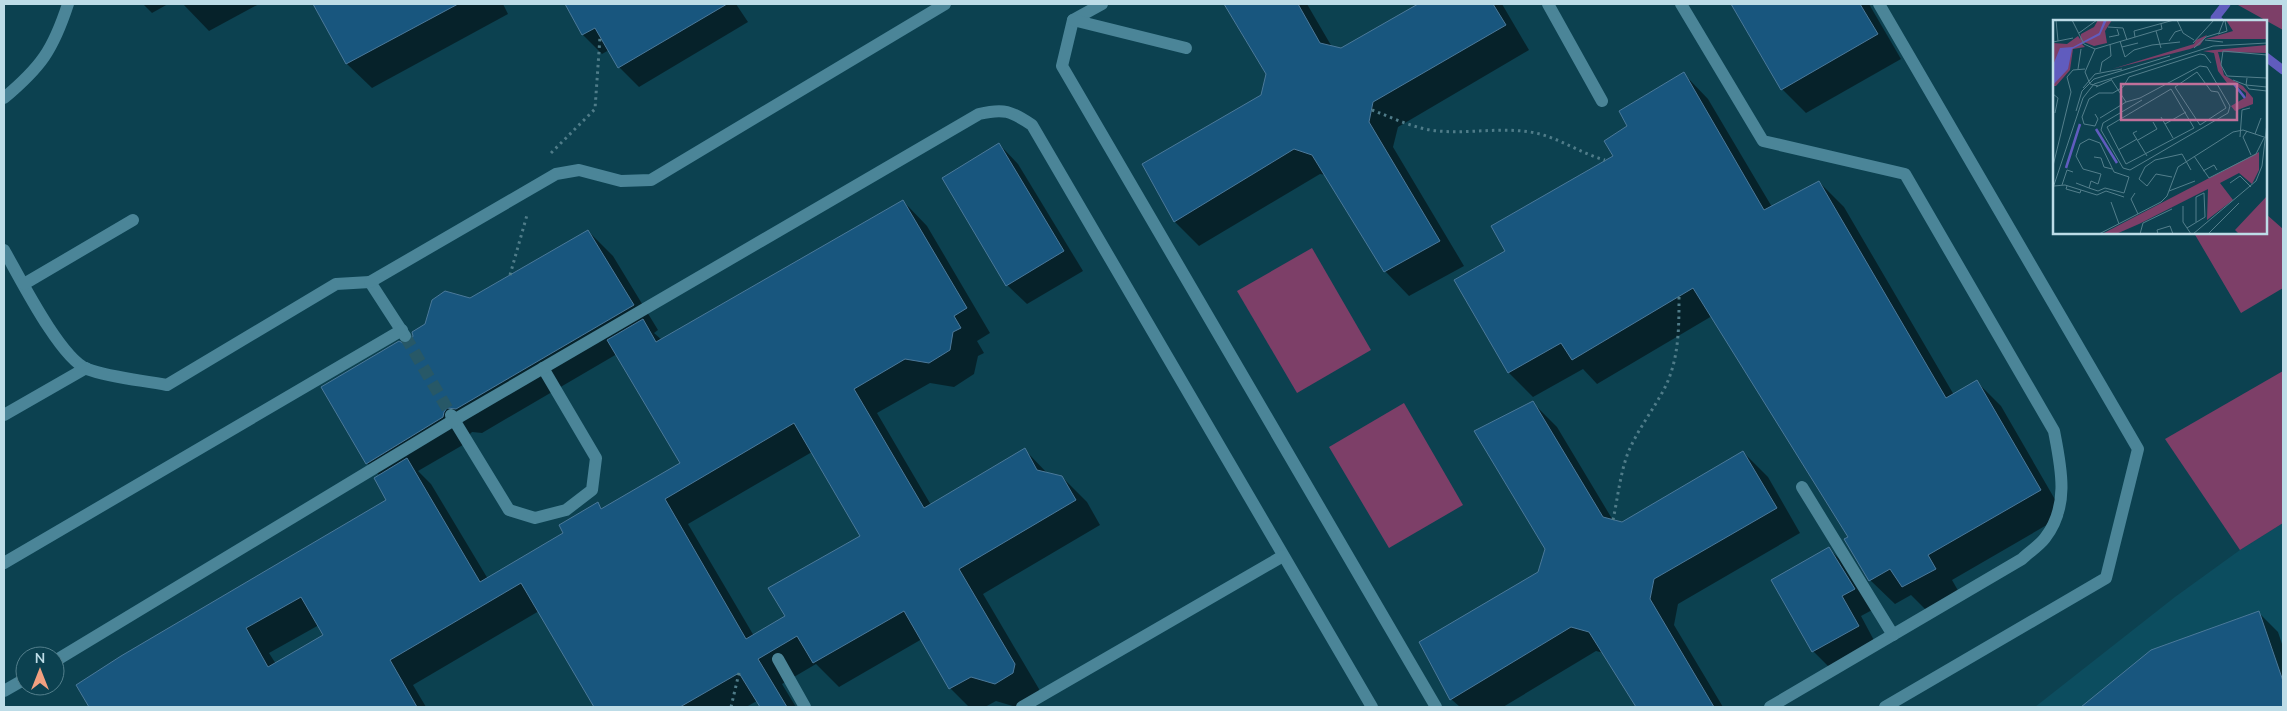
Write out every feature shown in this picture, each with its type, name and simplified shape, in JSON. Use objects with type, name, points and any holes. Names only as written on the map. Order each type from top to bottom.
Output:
[{"type":"street","points":[[4,98],[43,61],[60,27],[68,4]]},
{"type":"street","points":[[4,250],[65,351],[86,368],[115,376],[167,385],[336,284],[370,282],[556,174],[579,170],[621,181],[651,180],[945,4]]},
{"type":"street","points":[[1102,4],[1073,20],[1062,66],[1436,707]]},
{"type":"street","points":[[1548,4],[1602,101]]},
{"type":"street","points":[[1681,4],[1763,141],[1904,174],[2054,431],[2063,475],[2059,511],[2045,538],[2022,559],[1770,707]]},
{"type":"street","points":[[1879,4],[2138,449],[2106,578],[1885,707]]},
{"type":"street","points":[[1073,20],[1186,48]]},
{"type":"street","points":[[65,655],[452,418],[543,368],[979,114],[996,110],[1013,112],[1032,125],[1372,707]]},
{"type":"street","points":[[24,284],[133,220]]},
{"type":"street","points":[[4,563],[403,333],[370,282]]},
{"type":"street","points":[[4,415],[86,368]]},
{"type":"street","points":[[452,418],[509,510],[536,518],[566,510],[592,490],[596,458],[543,368]]},
{"type":"street","points":[[1802,487],[1893,635]]},
{"type":"street","points":[[1022,707],[1283,556]]},
{"type":"street","points":[[778,659],[806,707]]},
{"type":"street","points":[[4,691],[15,685]]},
{"type":"path","points":[[1372,110],[1416,127],[1436,131],[1466,132],[1502,128],[1533,132],[1557,139],[1587,155],[1605,160]]},
{"type":"path","points":[[1613,520],[1630,448],[1646,417],[1662,393],[1674,366],[1680,333],[1679,297]]},
{"type":"path","points":[[731,707],[739,673]]},
{"type":"shaded area","points":[[2283,4],[2283,30],[2267,20],[2238,5]]},
{"type":"shaded area","points":[[2267,215],[2283,229],[2283,288],[2241,313],[2195,234],[2267,234]]},
{"type":"shaded area","points":[[1312,248],[1371,350],[1297,393],[1237,291]]},
{"type":"shaded area","points":[[2283,371],[2283,523],[2240,550],[2165,439]]},
{"type":"shaded area","points":[[1404,403],[1463,505],[1389,548],[1329,447]]},
{"type":"shaded area","points":[[2283,523],[2283,707],[2035,707],[2175,597],[2240,550]]},
{"type":"building","points":[[313,4],[458,4],[346,64]]},
{"type":"building","points":[[565,4],[727,4],[618,68],[595,28],[582,35]]},
{"type":"building","points":[[1224,4],[1298,4],[1320,43],[1341,48],[1418,4],[1493,4],[1506,25],[1373,102],[1369,122],[1440,241],[1384,272],[1312,155],[1294,149],[1174,222],[1142,164],[1261,95],[1266,74]]},
{"type":"building","points":[[1731,4],[1860,4],[1878,34],[1781,90]]},
{"type":"building","points":[[1684,72],[1764,210],[1819,181],[1946,398],[1977,380],[2041,490],[1928,555],[1936,569],[1902,587],[1890,569],[1869,581],[1844,539],[1848,537],[1693,288],[1572,360],[1561,343],[1508,373],[1454,280],[1505,251],[1491,226],[1613,156],[1604,141],[1627,126],[1619,111]]},
{"type":"building","points":[[999,143],[1064,251],[1006,286],[942,178]]},
{"type":"building","points":[[903,200],[967,308],[954,316],[961,328],[953,332],[950,350],[929,363],[905,359],[854,389],[924,508],[1025,448],[1037,470],[1062,476],[1076,500],[959,569],[1015,664],[1013,673],[995,684],[971,677],[949,689],[904,611],[813,663],[797,636],[758,659],[787,707],[760,707],[739,673],[680,707],[594,707],[521,583],[390,660],[417,707],[89,707],[76,685],[121,656],[386,500],[374,478],[407,458],[480,582],[563,533],[559,525],[598,502],[601,509],[680,463],[607,340],[643,319],[656,342]],"holes":[[[794,423],[860,536],[768,588],[785,616],[746,639],[665,499]],[[301,597],[323,635],[268,667],[246,628]]]},
{"type":"building","points":[[588,230],[634,305],[456,409],[447,408],[443,417],[366,464],[321,387],[399,341],[405,344],[410,342],[413,336],[412,332],[425,324],[432,300],[445,291],[470,298]]},
{"type":"building","points":[[1533,401],[1603,517],[1622,522],[1743,451],[1777,508],[1654,579],[1650,599],[1714,707],[1636,707],[1589,632],[1571,627],[1450,700],[1419,642],[1538,572],[1545,549],[1474,431]]},
{"type":"building","points":[[1829,547],[1855,589],[1842,596],[1859,626],[1812,652],[1771,580]]},
{"type":"building","points":[[2259,611],[2283,681],[2283,707],[2081,707],[2151,650]]},
{"type":"waterway","points":[[2218,20],[2215,18],[2226,4]]},
{"type":"waterway","points":[[2267,58],[2283,70]]},
{"type":"tunnel","points":[[405,336],[451,415]]}]
